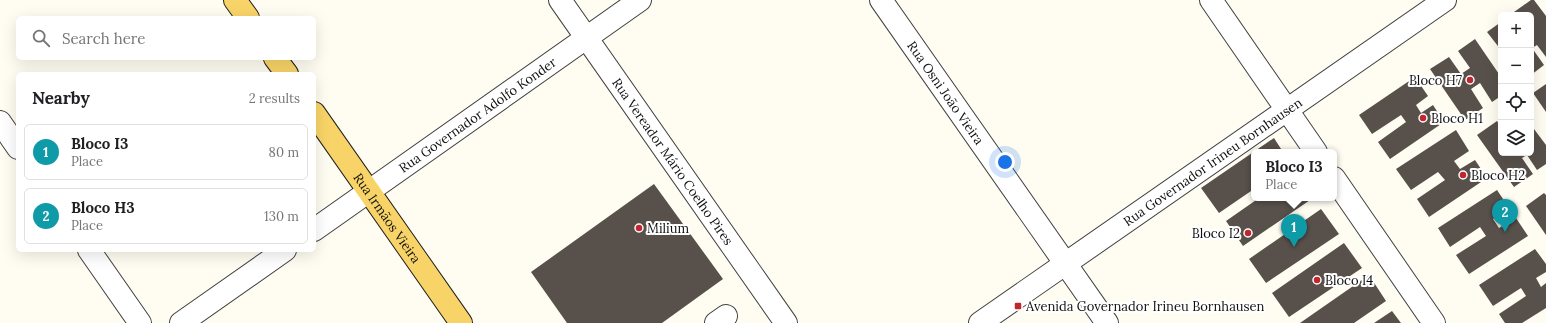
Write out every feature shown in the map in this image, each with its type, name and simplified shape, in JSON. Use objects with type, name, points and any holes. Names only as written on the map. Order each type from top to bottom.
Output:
[{"type":"main road","points":[[235,0],[247,16]]},
{"type":"main road","points":[[277,60],[286,72]]},
{"type":"main road","name":"Rua Irmãos Vieira","points":[[316,116],[461,323]]},
{"type":"street","name":"Rua Vereador Mário Coelho Pires","points":[[560,0],[786,323]]},
{"type":"street","name":"Rua Governador Adolfo Konder","points":[[316,229],[640,0]]},
{"type":"street","name":"Rua Osni João Vieira","points":[[881,0],[1107,323]]},
{"type":"street","points":[[1211,0],[1314,149]]},
{"type":"street","name":"Rua Governador Irineu Bornhausen","points":[[980,323],[1445,0]]},
{"type":"street","points":[[0,122],[16,145]]},
{"type":"street","points":[[1337,182],[1434,323]]},
{"type":"street","points":[[90,252],[140,323]]},
{"type":"street","points":[[181,323],[282,252]]},
{"type":"building","points":[[1531,0],[1534,0],[1546,16],[1546,57],[1537,45],[1534,47],[1534,12],[1514,12]]},
{"type":"building","points":[[1498,24],[1498,46],[1487,32]]},
{"type":"building","name":"Bloco H7","points":[[1475,39],[1498,73],[1498,98],[1492,102],[1480,83],[1471,89],[1483,108],[1465,120],[1430,69],[1449,57],[1461,74],[1470,68],[1458,51]]},
{"type":"building","points":[[1534,51],[1544,65],[1534,73]]},
{"type":"building","name":"Bloco H1","points":[[1415,77],[1428,96],[1416,105],[1421,113],[1433,105],[1444,122],[1390,159],[1378,142],[1406,122],[1401,115],[1372,134],[1359,115]]},
{"type":"building","points":[[1546,84],[1546,112],[1534,94],[1534,92]]},
{"type":"building","points":[[1497,121],[1498,156],[1525,156],[1522,158],[1533,174],[1514,187],[1477,135]]},
{"type":"building","points":[[1534,129],[1546,145],[1546,164],[1537,170],[1528,156],[1534,156]]},
{"type":"building","name":"Bloco H2","points":[[1456,130],[1469,151],[1454,161],[1460,169],[1475,160],[1487,178],[1429,217],[1417,199],[1445,180],[1438,172],[1411,190],[1396,169]]},
{"type":"building","points":[[1274,138],[1281,149],[1258,149]]},
{"type":"building","points":[[1251,154],[1251,191],[1219,213],[1201,188]]},
{"type":"building","name":"Milium","points":[[654,184],[723,279],[662,323],[567,323],[531,272]]},
{"type":"building","points":[[1497,190],[1509,208],[1493,219],[1499,228],[1516,218],[1528,236],[1469,274],[1456,255],[1486,236],[1480,227],[1450,247],[1438,228]]},
{"type":"building","points":[[1544,193],[1546,195],[1546,235],[1526,206]]},
{"type":"building","name":"Bloco I2","points":[[1255,201],[1309,201],[1243,246],[1226,221]]},
{"type":"building","points":[[1321,209],[1339,234],[1266,283],[1249,259]]},
{"type":"building","name":"Bloco I4","points":[[1344,243],[1362,268],[1289,317],[1272,293]]},
{"type":"building","points":[[1535,249],[1546,264],[1546,272],[1536,278],[1541,287],[1546,283],[1546,308],[1522,323],[1505,323],[1499,314],[1526,296],[1521,288],[1493,306],[1479,285]]},
{"type":"building","points":[[1369,275],[1386,301],[1354,323],[1300,323]]},
{"type":"building","points":[[1392,311],[1401,323],[1374,323]]},
{"type":"place","name":"Bloco H7","points":[[1470,80]]},
{"type":"place","name":"Bloco H1","points":[[1423,118]]},
{"type":"place","name":"Bloco H2","points":[[1463,175]]},
{"type":"place","name":"Milium","points":[[639,228]]},
{"type":"place","name":"Bloco H3","points":[[1505,232]]},
{"type":"place","name":"Bloco I2","points":[[1248,233]]},
{"type":"place","name":"Bloco I3","points":[[1294,247]]},
{"type":"place","name":"Bloco I4","points":[[1317,280]]},
{"type":"place","name":"Avenida Governador Irineu Bornhausen","points":[[1018,306]]}]
